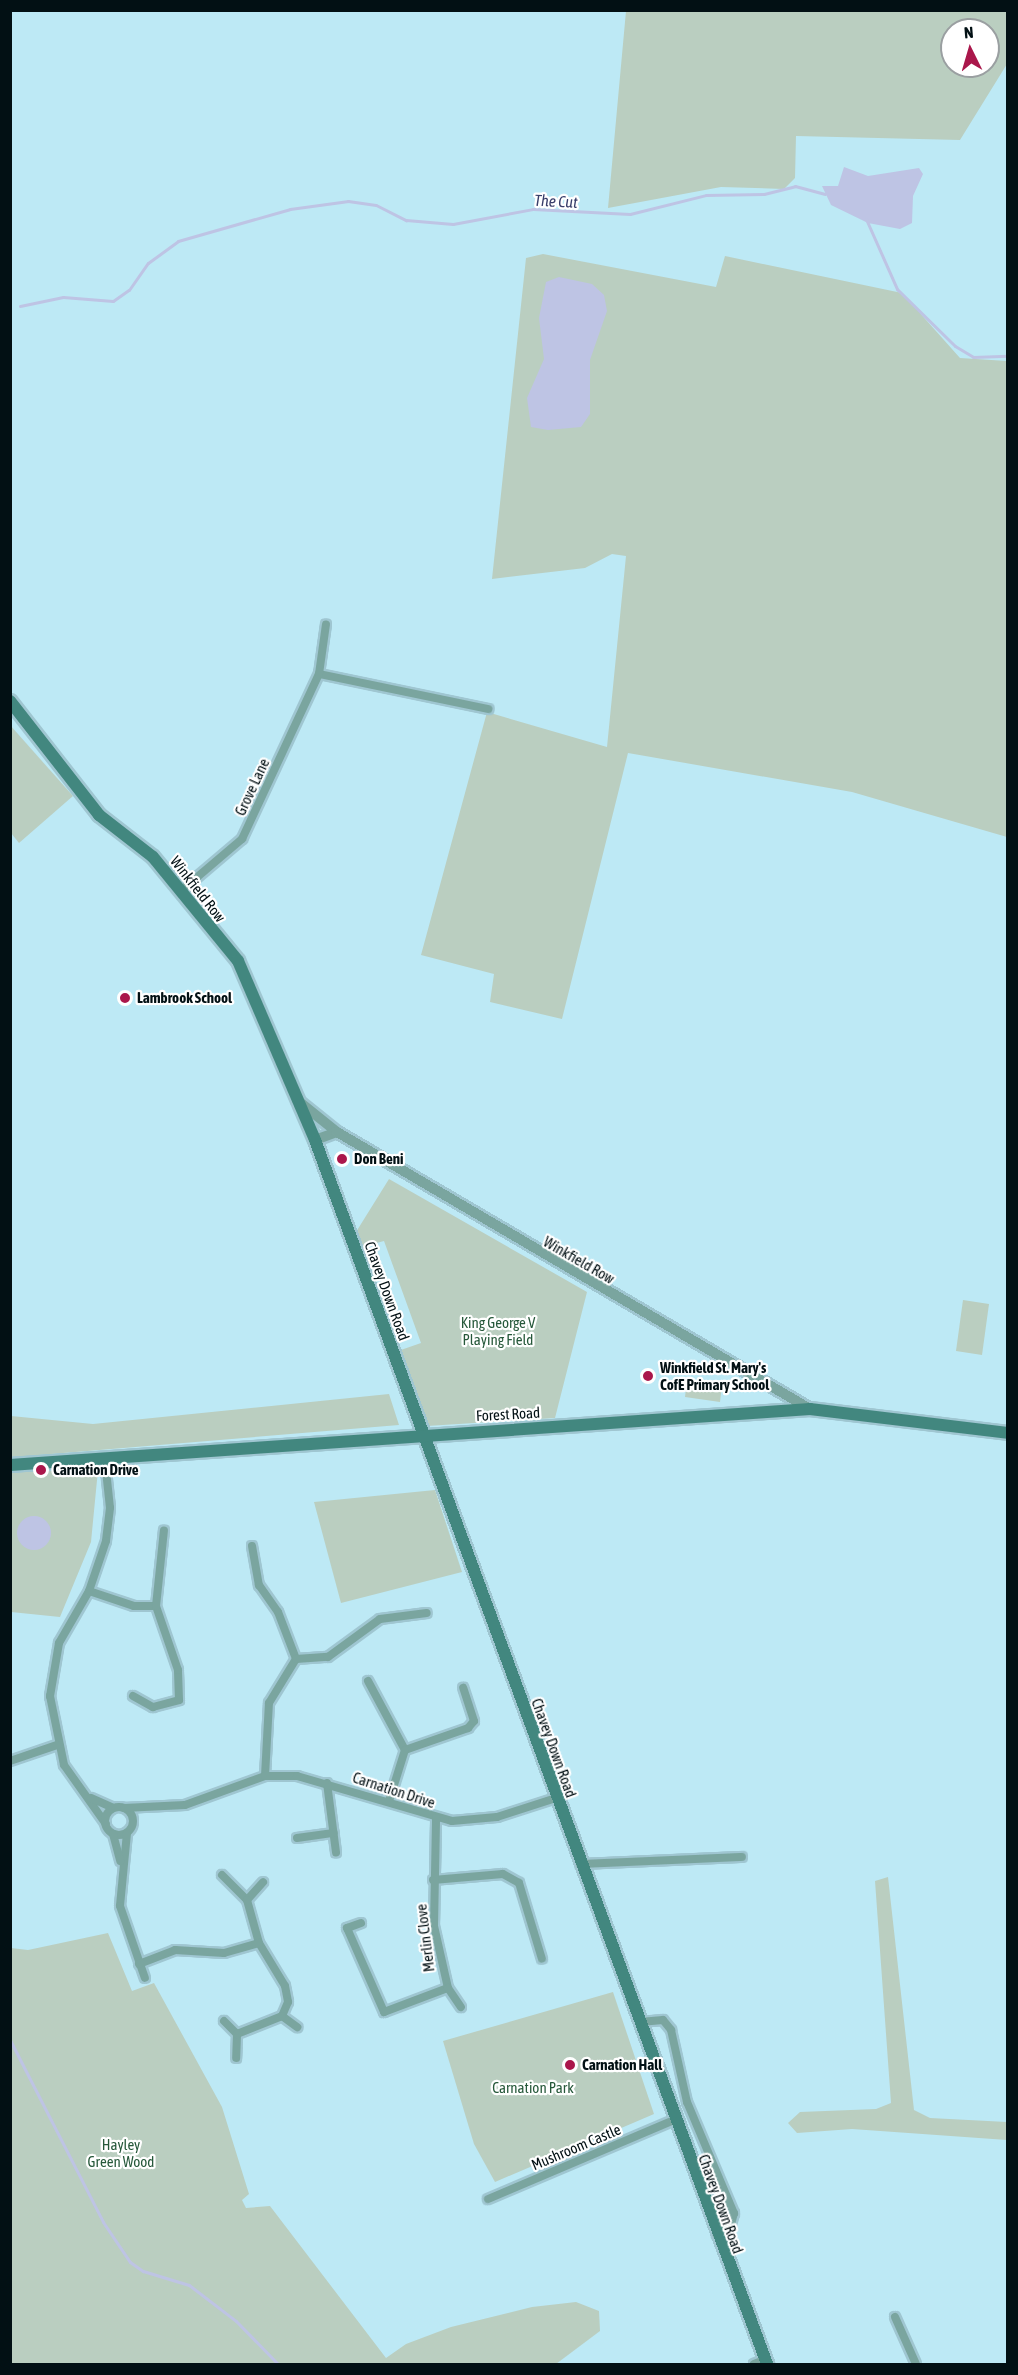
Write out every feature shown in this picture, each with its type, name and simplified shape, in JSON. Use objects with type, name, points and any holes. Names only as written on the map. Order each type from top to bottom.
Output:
[{"type":"main road","name":"Winkfield Row","points":[[10,701],[99,815],[153,856],[238,961],[315,1140]]},
{"type":"main road","name":"Chavey Down Road","points":[[315,1140],[579,1864],[640,2022],[762,2363]]},
{"type":"main road","name":"Forest Road","points":[[10,1465],[105,1461],[424,1434],[810,1409],[1008,1433]]},
{"type":"street","name":"Grove Lane","points":[[182,890],[243,839],[319,674],[326,624]]},
{"type":"street","points":[[319,674],[488,709]]},
{"type":"street","name":"Winkfield Row","points":[[295,1098],[337,1131],[810,1409]]},
{"type":"street","points":[[315,1140],[337,1131]]},
{"type":"street","points":[[105,1461],[110,1508],[89,1591],[66,1626],[51,1669],[51,1715],[57,1745],[85,1795],[114,1834],[121,1864]]},
{"type":"street","points":[[133,1696],[153,1707],[179,1700],[178,1670],[156,1606],[164,1530]]},
{"type":"street","points":[[252,1546],[259,1585],[279,1612],[296,1659]]},
{"type":"street","points":[[89,1591],[134,1606],[156,1606]]},
{"type":"street","points":[[296,1659],[328,1657],[380,1619],[427,1613]]},
{"type":"street","points":[[265,1776],[269,1703],[296,1659]]},
{"type":"street","points":[[368,1681],[405,1750],[389,1801]]},
{"type":"street","points":[[405,1750],[468,1728],[474,1721],[463,1688]]},
{"type":"street","points":[[10,1761],[57,1745]]},
{"type":"street","name":"Carnation Drive","points":[[85,1795],[113,1808],[185,1805],[265,1776],[327,1783],[389,1801],[436,1818],[474,1821],[556,1798]]},
{"type":"street","points":[[327,1783],[336,1851]]},
{"type":"street","points":[[106,1824],[113,1808]]},
{"type":"street","points":[[124,1808],[131,1817],[121,1864],[120,1906],[145,1978]]},
{"type":"street","points":[[114,1834],[129,1831],[138,1817],[154,1808]]},
{"type":"street","name":"Merlin Clove","points":[[362,1923],[347,1928],[384,2012],[448,1988],[437,1946],[434,1880],[436,1818]]},
{"type":"street","points":[[297,1838],[334,1833]]},
{"type":"street","points":[[579,1864],[742,1857]]},
{"type":"street","points":[[434,1880],[503,1874],[519,1883],[542,1959]]},
{"type":"street","points":[[222,1875],[247,1900],[259,1943],[285,1986],[288,2002],[282,2016],[237,2034]]},
{"type":"street","points":[[247,1900],[263,1882]]},
{"type":"street","points":[[139,1964],[175,1950],[224,1953],[259,1943]]},
{"type":"street","points":[[448,1988],[461,2007]]},
{"type":"street","points":[[282,2016],[297,2027]]},
{"type":"street","points":[[640,2022],[663,2020],[671,2030],[687,2102],[734,2213],[731,2224],[717,2235]]},
{"type":"street","points":[[224,2021],[237,2034],[236,2058]]},
{"type":"street","name":"Mushroom Castle","points":[[488,2199],[674,2120]]},
{"type":"street","points":[[895,2317],[916,2364]]},
{"type":"green space","points":[[626,11],[1007,11],[1007,64],[1000,75],[1000,18],[940,18],[940,78],[998,78],[960,140],[796,136],[795,178],[784,189],[721,187],[608,208]]},
{"type":"green space","points":[[543,254],[716,287],[725,256],[902,293],[960,358],[1007,361],[1007,837],[852,792],[628,753],[562,1019],[490,1002],[494,974],[421,955],[487,712],[607,747],[626,556],[612,554],[585,568],[492,579],[526,258]]},
{"type":"green space","points":[[10,725],[73,796],[19,843],[11,833]]},
{"type":"green space","name":"King George V Playing Field","points":[[389,1179],[587,1292],[555,1418],[427,1426],[398,1351],[421,1343],[384,1241],[361,1247],[356,1232]]},
{"type":"green space","points":[[963,1300],[989,1304],[982,1355],[956,1351]]},
{"type":"green space","points":[[687,1381],[722,1385],[720,1402],[685,1397]]},
{"type":"green space","points":[[389,1394],[399,1425],[39,1455],[40,1471],[98,1470],[91,1542],[60,1617],[11,1612],[11,1416],[93,1424]]},
{"type":"green space","points":[[435,1490],[462,1572],[341,1603],[314,1502]]},
{"type":"green space","points":[[888,1877],[914,2110],[930,2118],[1007,2122],[1007,2140],[852,2129],[797,2133],[788,2123],[800,2112],[876,2109],[891,2103],[875,1881]]},
{"type":"green space","name":"Hayley Green Wood","points":[[108,1933],[132,1991],[154,1983],[222,2107],[249,2194],[242,2200],[246,2208],[270,2206],[386,2358],[406,2344],[451,2327],[532,2307],[576,2302],[599,2311],[600,2331],[556,2364],[11,2364],[11,1948],[28,1950]]},
{"type":"green space","name":"Carnation Park","points":[[613,1992],[654,2114],[495,2182],[474,2144],[443,2041]]},
{"type":"water","points":[[844,167],[868,176],[919,168],[923,174],[913,196],[912,223],[900,229],[868,223],[831,205],[822,186],[838,186]]},
{"type":"water","points":[[559,277],[592,284],[604,295],[607,311],[590,360],[590,414],[581,427],[548,430],[531,427],[527,398],[544,359],[539,318],[546,282]]},
{"type":"water","points":[[34,1516],[46,1521],[51,1533],[46,1545],[34,1550],[22,1545],[17,1533],[22,1521]]},
{"type":"waterway","name":"The Cut","points":[[20,306],[63,297],[113,301],[129,290],[148,263],[178,241],[290,209],[348,201],[376,205],[406,220],[453,224],[533,209],[630,214],[706,195],[764,194],[795,186],[825,194]]},
{"type":"waterway","name":"The Cut","points":[[866,219],[897,289],[955,346],[973,357],[1008,356]]},
{"type":"waterway","points":[[10,2040],[103,2222],[130,2262],[143,2271],[189,2285],[236,2321],[278,2364]]},
{"type":"place","name":"Lambrook School","points":[[125,998]]},
{"type":"place","name":"Don Beni","points":[[342,1159]]},
{"type":"place","name":"Winkfield St. Mary's CofE Primary School","points":[[648,1376]]},
{"type":"place","name":"Carnation Drive","points":[[41,1470]]},
{"type":"place","name":"Carnation Hall","points":[[570,2065]]}]
